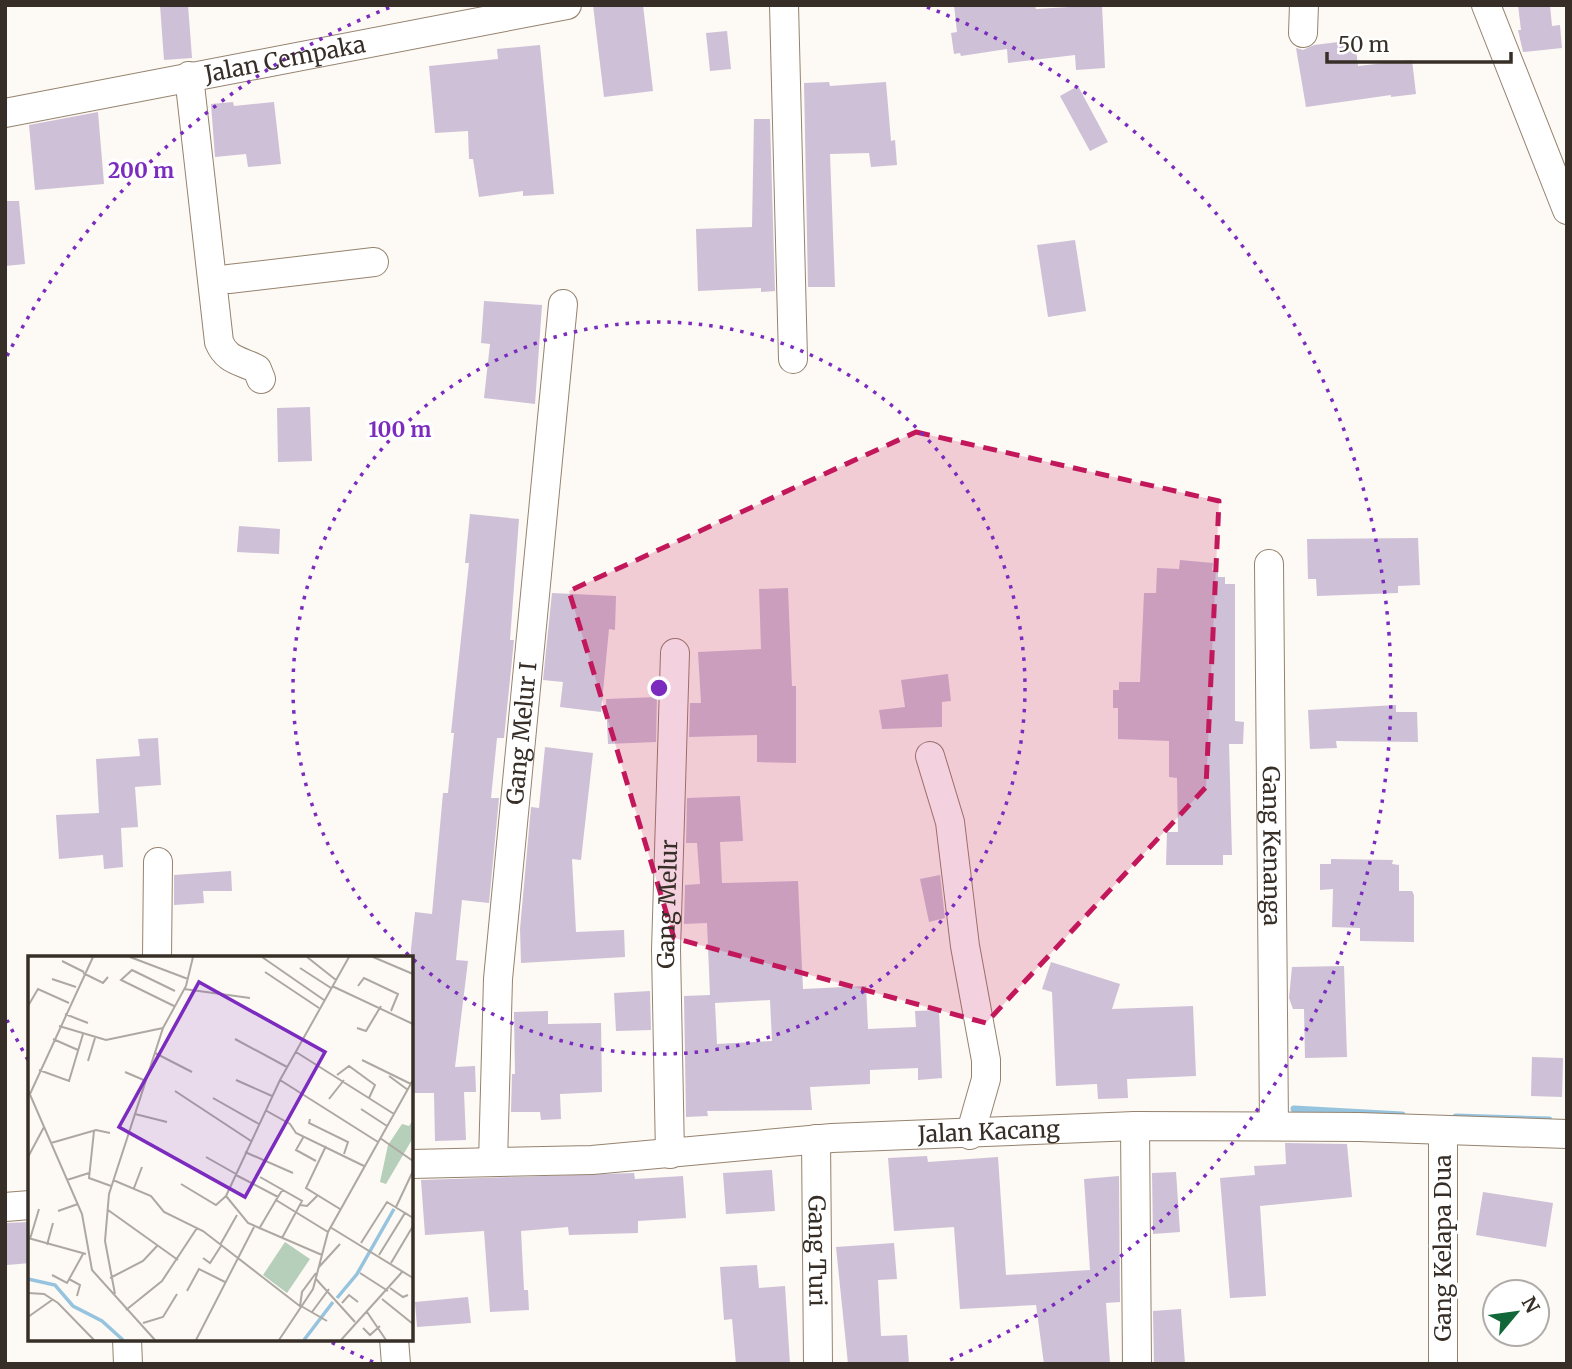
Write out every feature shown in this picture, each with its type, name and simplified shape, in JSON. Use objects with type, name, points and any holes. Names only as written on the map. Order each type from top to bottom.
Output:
[{"type":"street","name":"Jalan Cempaka","points":[[5,113],[510,10],[567,5]]},
{"type":"street","points":[[784,5],[793,359]]},
{"type":"street","points":[[1303,33],[1304,5]]},
{"type":"street","points":[[1486,5],[1567,210]]},
{"type":"street","points":[[189,76],[219,342],[224,353],[233,361],[257,369],[261,379]]},
{"type":"street","points":[[229,279],[374,262]]},
{"type":"street","name":"Gang Melur I","points":[[494,1161],[498,979],[563,304]]},
{"type":"street","name":"Gang Kenanga","points":[[1269,564],[1274,1126]]},
{"type":"street","name":"Gang Melur","points":[[670,1154],[666,911],[676,653]]},
{"type":"street","points":[[930,756],[950,822],[965,946],[986,1060],[986,1079],[970,1135]]},
{"type":"street","points":[[157,956],[158,862]]},
{"type":"street","points":[[1135,1126],[1137,1364]]},
{"type":"street","name":"Jalan Kacang","points":[[413,1164],[592,1160],[816,1139],[970,1135],[1135,1126],[1274,1126],[1567,1134]]},
{"type":"street","name":"Gang Kelapa Dua","points":[[1443,1131],[1443,1364]]},
{"type":"street","name":"Gang Turi","points":[[816,1139],[818,1364]]},
{"type":"street","points":[[5,1207],[28,1205]]},
{"type":"street","points":[[127,1341],[128,1364]]},
{"type":"street","points":[[394,1341],[396,1364]]},
{"type":"highlighted area","points":[[916,432],[1219,501],[1206,787],[986,1023],[674,938],[569,591]]},
{"type":"building","points":[[160,5],[188,5],[192,58],[164,60]]},
{"type":"building","points":[[593,5],[643,5],[653,91],[604,97]]},
{"type":"building","points":[[954,5],[1035,5],[1036,9],[1102,5],[1105,68],[1076,70],[1075,55],[1008,63],[1007,49],[961,56],[960,53],[954,54],[951,33],[957,32]]},
{"type":"building","points":[[1518,5],[1550,5],[1552,26],[1560,25],[1562,48],[1523,52],[1518,30],[1521,30]]},
{"type":"building","points":[[727,31],[731,69],[710,71],[706,33]]},
{"type":"building","points":[[1355,40],[1358,66],[1412,60],[1416,94],[1306,107],[1296,48],[1303,50],[1314,45]]},
{"type":"building","points":[[540,45],[554,194],[523,196],[523,191],[479,197],[473,159],[469,159],[468,131],[435,133],[429,66],[498,59],[497,49]]},
{"type":"building","points":[[829,82],[830,86],[886,82],[891,141],[895,140],[897,165],[871,167],[869,153],[830,154],[835,287],[808,287],[804,83]]},
{"type":"building","points":[[1078,86],[1108,142],[1090,151],[1060,96]]},
{"type":"building","points":[[233,102],[234,106],[274,102],[281,164],[248,167],[246,154],[215,157],[211,104]]},
{"type":"building","points":[[98,112],[104,184],[35,190],[29,125]]},
{"type":"building","points":[[754,119],[770,119],[775,291],[761,292],[761,288],[698,291],[696,229],[752,227]]},
{"type":"building","points":[[5,201],[19,201],[25,264],[5,266]]},
{"type":"building","points":[[1075,240],[1086,311],[1048,317],[1037,245]]},
{"type":"building","points":[[484,301],[542,305],[535,404],[484,398],[490,344],[481,343]]},
{"type":"building","points":[[310,407],[312,461],[278,462],[277,408]]},
{"type":"building","points":[[470,514],[519,519],[510,640],[514,640],[504,738],[497,738],[491,798],[499,798],[489,903],[462,900],[456,960],[468,961],[455,1067],[475,1066],[476,1092],[464,1092],[466,1140],[435,1141],[434,1093],[413,1093],[411,949],[415,912],[432,914],[443,793],[448,793],[454,733],[451,733],[469,563],[465,563]]},
{"type":"building","points":[[239,526],[280,529],[279,554],[237,552]]},
{"type":"building","points":[[1418,538],[1420,585],[1398,586],[1398,593],[1317,596],[1316,579],[1308,579],[1307,539]]},
{"type":"building","points":[[1180,560],[1213,563],[1212,570],[1218,571],[1218,577],[1225,577],[1225,584],[1235,584],[1235,721],[1244,722],[1243,744],[1229,744],[1232,855],[1223,855],[1223,865],[1166,865],[1167,832],[1178,832],[1177,778],[1169,777],[1169,741],[1118,739],[1118,708],[1113,708],[1113,690],[1119,690],[1119,682],[1140,682],[1144,593],[1156,593],[1157,568],[1179,569]]},
{"type":"building","points":[[788,588],[792,686],[796,686],[796,763],[757,762],[757,735],[689,737],[690,703],[701,703],[698,652],[761,649],[759,589]]},
{"type":"building","points":[[552,593],[616,596],[615,630],[609,629],[601,712],[560,707],[563,682],[543,680]]},
{"type":"building","points":[[948,674],[951,701],[942,702],[942,727],[882,729],[879,710],[905,707],[901,680]]},
{"type":"building","points":[[657,697],[656,742],[608,744],[606,699]]},
{"type":"building","points":[[1396,705],[1396,712],[1417,712],[1418,742],[1336,741],[1337,748],[1310,749],[1308,710]]},
{"type":"building","points":[[158,738],[161,785],[135,787],[138,827],[121,828],[123,867],[104,869],[103,855],[59,859],[56,815],[99,813],[96,759],[140,756],[138,739]]},
{"type":"building","points":[[545,747],[593,753],[581,860],[572,859],[576,932],[624,930],[625,957],[521,963],[520,929],[531,807],[539,808]]},
{"type":"building","points":[[740,796],[743,841],[720,842],[722,883],[798,881],[803,989],[866,986],[868,1029],[916,1027],[915,1011],[939,1010],[942,1078],[918,1080],[918,1068],[870,1070],[870,1084],[810,1087],[812,1110],[707,1111],[708,1116],[686,1117],[684,996],[710,995],[707,923],[684,924],[685,885],[700,884],[697,843],[686,843],[687,798]],"holes":[[[770,1000],[772,1041],[717,1044],[715,1003]]]},
{"type":"building","points":[[1331,859],[1393,860],[1392,864],[1399,865],[1399,891],[1412,891],[1414,895],[1414,942],[1360,941],[1360,928],[1332,927],[1333,889],[1320,890],[1320,864],[1331,864]]},
{"type":"building","points":[[231,871],[232,891],[203,891],[204,903],[174,905],[174,875]]},
{"type":"building","points":[[940,875],[945,918],[929,922],[920,879]]},
{"type":"building","points":[[1051,962],[1120,984],[1112,1009],[1193,1006],[1196,1076],[1127,1079],[1128,1098],[1098,1099],[1097,1084],[1056,1086],[1052,992],[1042,989]]},
{"type":"building","points":[[1344,966],[1347,1057],[1305,1058],[1304,1009],[1293,1009],[1289,998],[1292,967]]},
{"type":"building","points":[[650,991],[651,1030],[616,1031],[614,993]]},
{"type":"building","points":[[548,1011],[548,1024],[601,1023],[602,1092],[560,1094],[561,1119],[541,1120],[540,1112],[511,1112],[512,1074],[515,1074],[514,1012]]},
{"type":"building","points":[[1532,1057],[1563,1058],[1562,1097],[1531,1096]]},
{"type":"building","points":[[1285,1143],[1347,1144],[1352,1197],[1260,1206],[1266,1296],[1230,1298],[1220,1178],[1255,1175],[1254,1166],[1286,1164]]},
{"type":"building","points":[[927,1156],[928,1162],[998,1157],[1006,1275],[1090,1270],[1084,1179],[1119,1176],[1120,1302],[1106,1303],[1110,1364],[1044,1364],[1036,1305],[960,1309],[954,1227],[894,1231],[888,1158]]},
{"type":"building","points":[[772,1170],[775,1211],[726,1214],[723,1173]]},
{"type":"building","points":[[1176,1172],[1180,1232],[1153,1234],[1152,1173]]},
{"type":"building","points":[[634,1173],[635,1179],[683,1176],[686,1218],[638,1221],[638,1233],[569,1235],[568,1227],[521,1231],[524,1290],[528,1290],[529,1310],[490,1312],[484,1231],[425,1235],[421,1180]]},
{"type":"building","points":[[1483,1192],[1553,1203],[1546,1247],[1476,1235]]},
{"type":"building","points":[[28,1222],[28,1263],[7,1265],[5,1223]]},
{"type":"building","points":[[894,1243],[897,1279],[878,1280],[881,1336],[907,1335],[909,1364],[848,1364],[836,1247]]},
{"type":"building","points":[[757,1265],[759,1288],[785,1286],[790,1364],[736,1364],[732,1319],[724,1320],[720,1267]]},
{"type":"building","points":[[468,1297],[471,1323],[417,1327],[415,1302]]},
{"type":"building","points":[[1181,1309],[1185,1364],[1154,1364],[1153,1311]]},
{"type":"waterway","points":[[1294,1109],[1402,1115]]},
{"type":"waterway","points":[[1456,1117],[1549,1120]]}]
